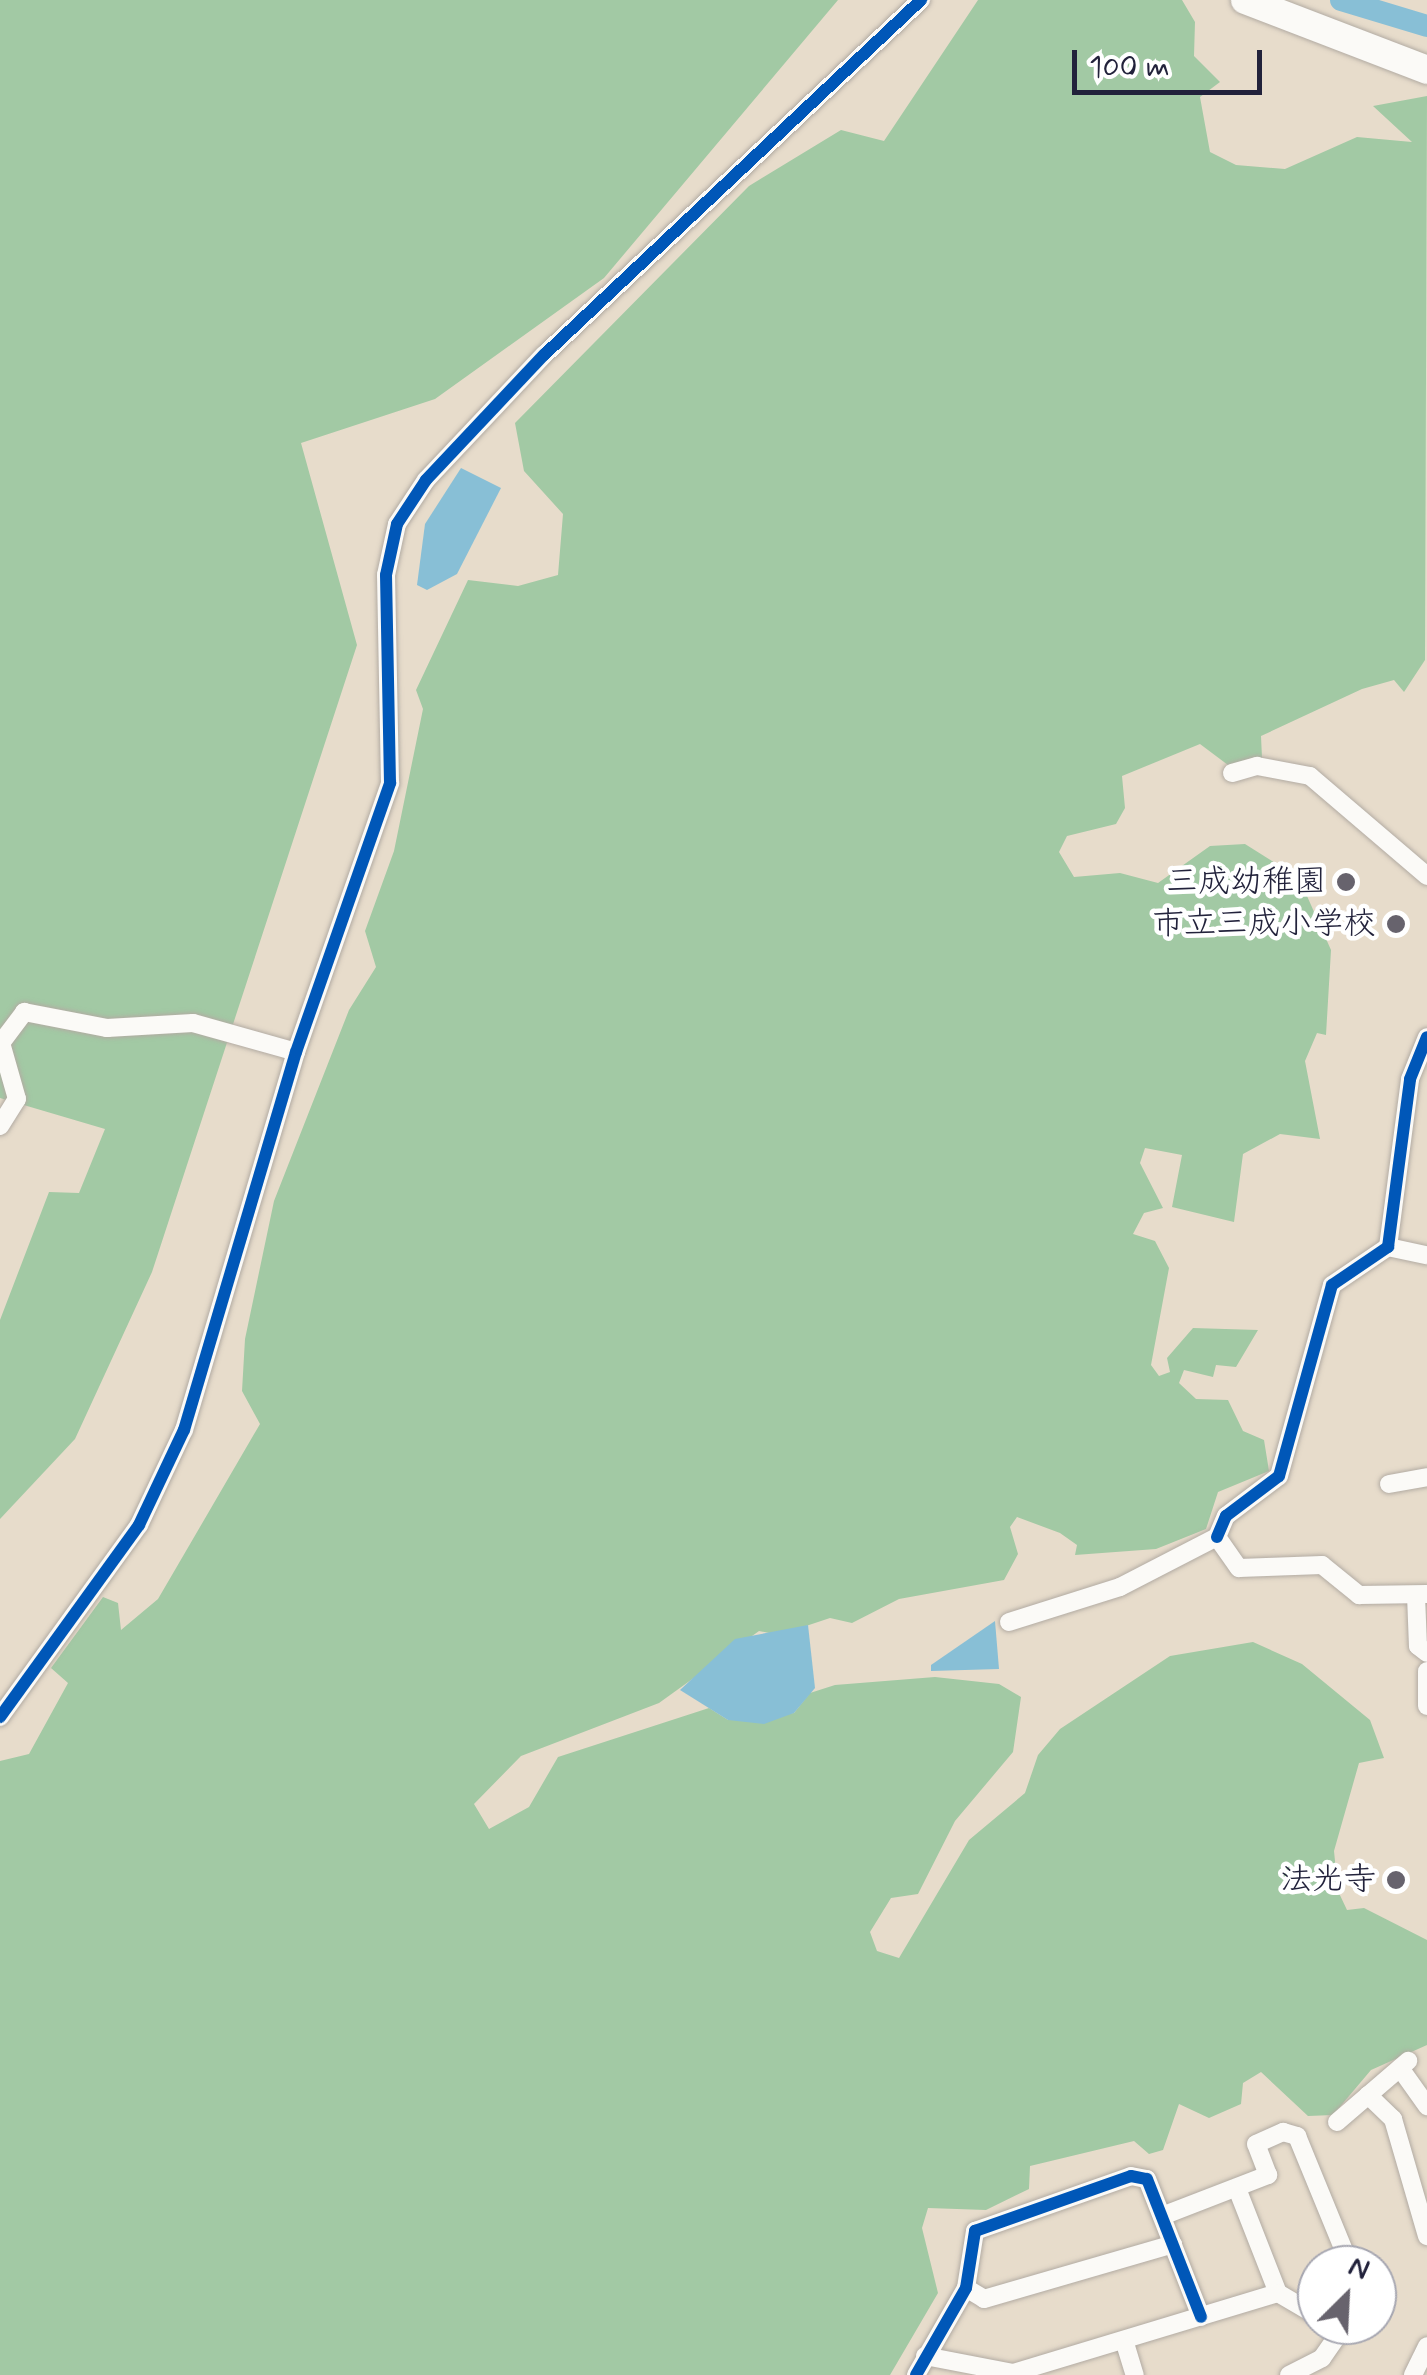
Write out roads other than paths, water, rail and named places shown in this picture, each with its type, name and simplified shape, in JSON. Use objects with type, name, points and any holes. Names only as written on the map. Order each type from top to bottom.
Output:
[{"type":"highway","points":[[1245,0],[1427,70]]},
{"type":"street","points":[[0,1717],[156,1496],[196,1393],[296,1052],[395,762],[386,575],[410,500],[544,355],[921,0]]},
{"type":"street","points":[[1232,774],[1257,766],[1310,776],[1427,876]]},
{"type":"street","points":[[0,1126],[17,1098],[1,1043],[24,1012],[107,1028],[193,1023],[296,1052]]},
{"type":"street","points":[[1388,1247],[1410,1079],[1427,1037]]},
{"type":"street","points":[[1009,1622],[1120,1587],[1218,1538],[1226,1516],[1278,1476],[1332,1285],[1388,1247],[1427,1254]]},
{"type":"street","points":[[1389,1484],[1427,1477]]},
{"type":"street","points":[[1218,1538],[1239,1568],[1322,1565],[1359,1595],[1421,1594],[1418,1646],[1427,1653]]},
{"type":"street","points":[[1427,1671],[1427,1706]]},
{"type":"street","points":[[1337,2122],[1404,2064],[1427,2106]]},
{"type":"street","points":[[1368,2095],[1393,2119],[1421,2186],[1427,2236]]},
{"type":"street","points":[[1162,2216],[1238,2190],[1268,2175],[1256,2144],[1283,2132],[1297,2136],[1342,2245]]},
{"type":"street","points":[[916,2375],[966,2288],[975,2231],[1064,2193],[1148,2180],[1202,2317]]},
{"type":"street","points":[[1238,2190],[1278,2292],[1297,2304]]},
{"type":"street","points":[[966,2288],[984,2299],[1173,2244]]},
{"type":"street","points":[[925,2356],[1013,2373],[1278,2292]]},
{"type":"street","points":[[1124,2340],[1135,2375]]},
{"type":"street","points":[[1290,2375],[1322,2358],[1330,2345]]},
{"type":"street","points":[[1413,2375],[1427,2346]]},
{"type":"water","points":[[461,468],[501,488],[457,574],[427,590],[417,585],[425,524]]},
{"type":"water","points":[[995,1621],[999,1669],[931,1671],[931,1665]]},
{"type":"water","points":[[808,1625],[815,1688],[794,1713],[764,1724],[728,1720],[680,1690],[735,1639]]},
{"type":"waterway","points":[[1341,0],[1427,26]]},
{"type":"place","name":"三成幼稚園","points":[[1346,882]]},
{"type":"place","name":"市立三成小学校","points":[[1396,924]]},
{"type":"place","name":"法光寺","points":[[1396,1880]]}]
